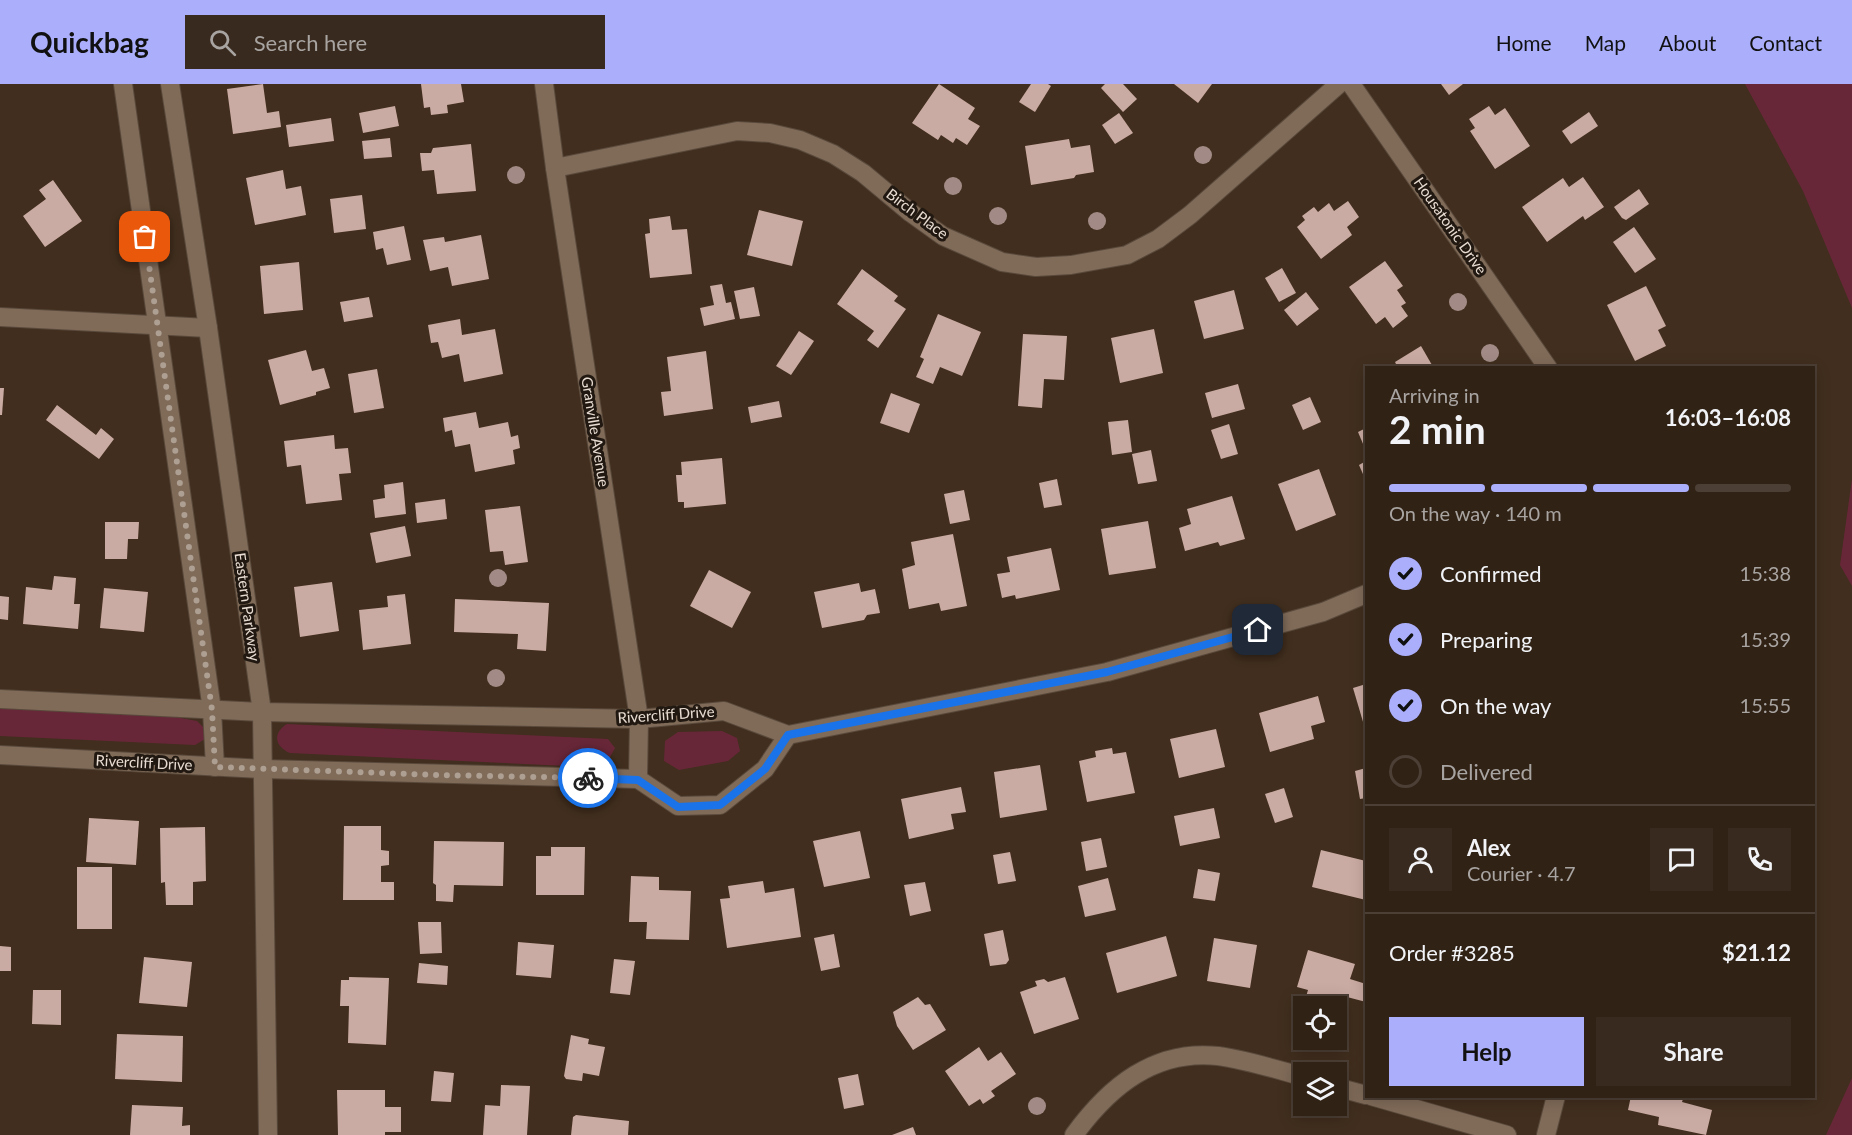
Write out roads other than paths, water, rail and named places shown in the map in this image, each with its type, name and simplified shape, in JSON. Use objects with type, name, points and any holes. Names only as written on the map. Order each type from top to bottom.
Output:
[{"type":"street","points":[[123,84],[212,710],[215,767]]},
{"type":"street","name":"Eastern Parkway","points":[[170,84],[208,328],[262,712],[268,1135]]},
{"type":"street","name":"Granville Avenue","points":[[544,84],[639,720],[638,780]]},
{"type":"street","name":"Birch Place","points":[[555,168],[737,131],[770,133],[800,141],[833,154],[863,173],[943,236],[1002,262],[1036,267],[1071,265],[1127,255],[1158,238],[1190,215],[1339,84]]},
{"type":"street","name":"Housatonic Drive","points":[[1351,84],[1547,366]]},
{"type":"street","points":[[0,317],[208,328]]},
{"type":"street","points":[[638,780],[678,807],[720,805],[765,769],[788,735],[1107,672],[1323,612],[1365,594]]},
{"type":"street","name":"Rivercliff Drive","points":[[0,699],[262,712],[639,720],[724,711],[788,735]]},
{"type":"street","name":"Rivercliff Drive","points":[[0,755],[263,769],[638,780]]},
{"type":"street","points":[[1074,1135],[1096,1106],[1135,1074],[1185,1056],[1216,1056],[1293,1074]]},
{"type":"street","points":[[1347,1090],[1365,1095]]},
{"type":"street","points":[[1378,1098],[1507,1135]]},
{"type":"street","points":[[1546,1135],[1555,1098]]}]
